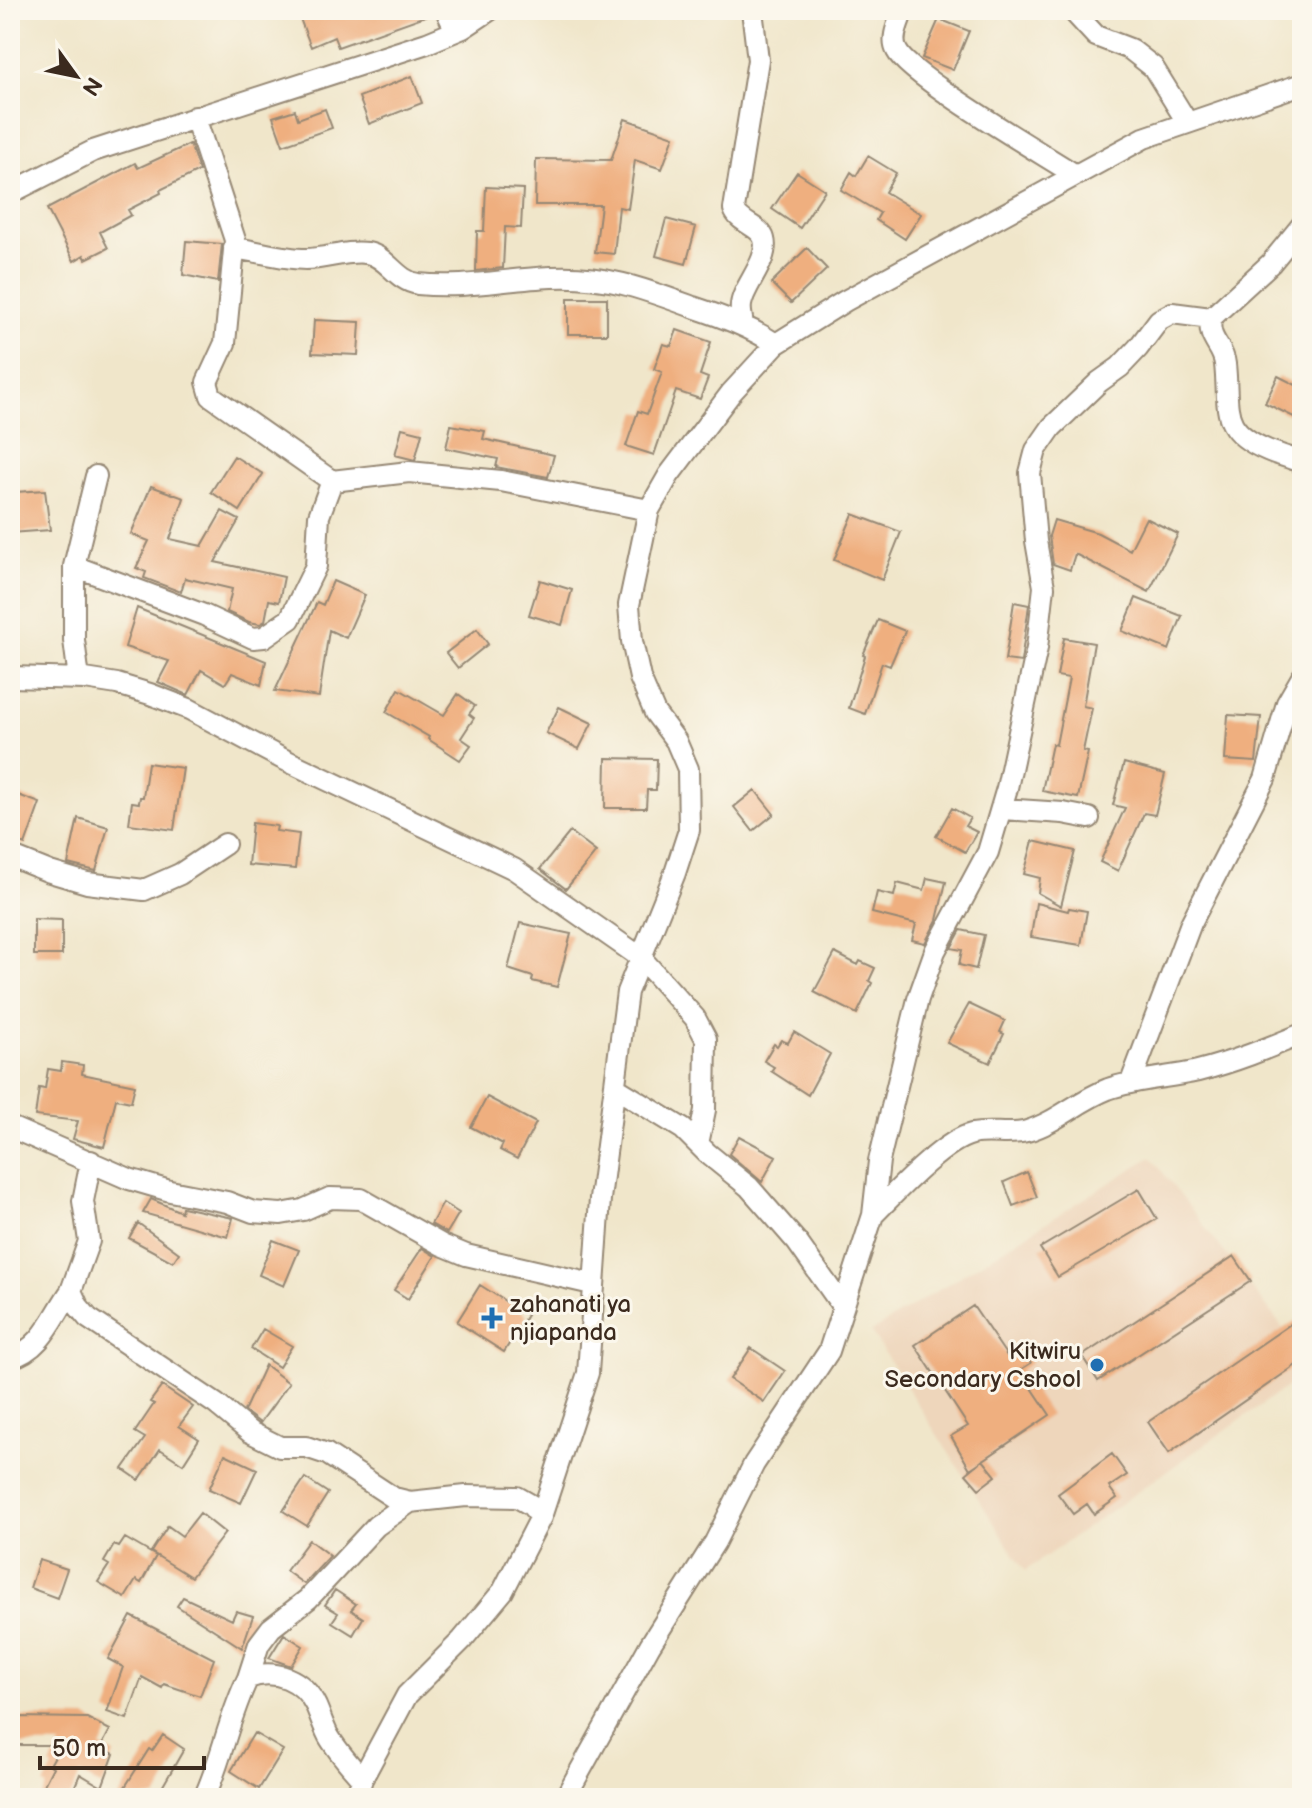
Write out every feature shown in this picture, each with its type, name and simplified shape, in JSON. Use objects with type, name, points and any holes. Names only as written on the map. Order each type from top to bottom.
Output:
[{"type":"street","points":[[446,10],[456,31]]},
{"type":"street","points":[[10,193],[93,151],[287,90],[456,31],[490,10]]},
{"type":"street","points":[[743,324],[741,305],[755,279],[765,245],[760,233],[741,220],[734,209],[758,60],[752,10]]},
{"type":"street","points":[[903,10],[894,41],[902,59],[935,84],[1074,174]]},
{"type":"street","points":[[1072,10],[1096,36],[1130,49],[1153,67],[1187,122]]},
{"type":"street","points":[[359,1788],[407,1695],[462,1640],[503,1591],[541,1517],[588,1373],[600,1199],[627,992],[689,830],[688,769],[676,741],[655,713],[640,678],[632,641],[629,605],[649,510],[669,475],[731,393],[776,344],[845,301],[1144,138],[1302,84]]},
{"type":"street","points":[[195,117],[232,229],[234,248],[225,343],[207,382],[207,391],[211,396],[332,481],[409,472],[501,481],[649,510]]},
{"type":"street","points":[[1302,225],[1244,290],[1211,318],[1210,336],[1223,357],[1229,415],[1237,433],[1267,450],[1302,463]]},
{"type":"street","points":[[234,248],[304,259],[351,251],[371,253],[398,276],[414,284],[466,286],[550,277],[602,279],[644,288],[743,324],[776,344]]},
{"type":"street","points":[[565,1798],[650,1645],[715,1542],[754,1464],[829,1351],[873,1215],[879,1161],[918,999],[935,951],[988,852],[1002,809],[1029,690],[1044,587],[1030,473],[1036,450],[1052,427],[1099,382],[1120,367],[1159,320],[1172,313],[1211,318]]},
{"type":"street","points":[[79,679],[74,640],[74,566],[96,476]]},
{"type":"street","points":[[74,566],[204,615],[253,638],[264,637],[290,619],[316,566],[319,516],[332,481]]},
{"type":"street","points":[[10,677],[79,679],[117,684],[189,709],[281,758],[514,869],[640,957],[695,1018],[706,1039],[705,1110],[698,1144]]},
{"type":"street","points":[[1131,1082],[1191,923],[1265,779],[1287,703],[1302,677]]},
{"type":"street","points":[[1002,809],[1089,818]]},
{"type":"street","points":[[10,856],[87,883],[144,890],[180,874],[225,844]]},
{"type":"street","points":[[873,1215],[909,1179],[969,1135],[1025,1132],[1104,1091],[1131,1082],[1198,1071],[1302,1034]]},
{"type":"street","points":[[616,1088],[673,1122],[749,1187],[797,1242],[843,1307]]},
{"type":"street","points":[[10,1127],[129,1179],[227,1202],[253,1212],[281,1214],[303,1210],[330,1198],[361,1199],[466,1255],[592,1284]]},
{"type":"street","points":[[10,1358],[37,1344],[71,1291],[89,1241],[83,1201],[91,1161]]},
{"type":"street","points":[[71,1291],[88,1318],[216,1404],[250,1432],[280,1447],[316,1449],[394,1498],[410,1502],[466,1496],[517,1497],[531,1505],[541,1517]]},
{"type":"street","points":[[204,1798],[223,1755],[259,1644],[271,1628],[308,1599],[376,1526],[410,1502]]},
{"type":"street","points":[[248,1678],[271,1673],[299,1684],[309,1694],[359,1788]]},
{"type":"shaded area","name":"Kitwiru Secondary Cshool","points":[[1151,1157],[1302,1353],[1302,1376],[1025,1571],[871,1332]]},
{"type":"building","points":[[314,10],[433,10],[434,13],[338,47],[334,37],[311,47],[299,16]]},
{"type":"building","points":[[939,19],[969,31],[953,70],[922,58]]},
{"type":"building","points":[[412,76],[422,103],[369,124],[359,97]]},
{"type":"building","points":[[325,109],[332,128],[283,145],[273,117],[295,110],[298,119]]},
{"type":"building","points":[[625,119],[674,136],[662,169],[635,160],[628,209],[619,207],[614,254],[595,252],[601,205],[535,205],[536,159],[611,160]]},
{"type":"building","points":[[190,144],[199,171],[128,210],[131,215],[100,232],[108,248],[86,259],[84,255],[74,261],[47,209],[135,163],[138,168]]},
{"type":"building","points":[[868,156],[896,173],[885,192],[921,214],[905,239],[876,220],[880,213],[841,190],[851,172],[856,176]]},
{"type":"building","points":[[797,172],[825,190],[800,228],[772,209]]},
{"type":"building","points":[[486,187],[523,189],[521,228],[505,227],[503,268],[476,271],[477,231],[484,231]]},
{"type":"building","points":[[666,219],[696,227],[686,264],[656,256]]},
{"type":"building","points":[[186,241],[222,244],[218,282],[183,275]]},
{"type":"building","points":[[807,248],[827,269],[791,303],[771,283]]},
{"type":"building","points":[[568,298],[607,298],[607,334],[568,334]]},
{"type":"building","points":[[314,320],[360,322],[358,355],[312,353]]},
{"type":"building","points":[[677,330],[711,342],[700,375],[708,378],[700,399],[676,391],[654,455],[626,446],[638,411],[647,414],[662,372],[654,369],[663,344],[671,346]]},
{"type":"building","points":[[1278,376],[1302,388],[1302,421],[1265,403]]},
{"type":"building","points":[[451,425],[485,431],[483,439],[554,455],[548,477],[496,467],[498,459],[446,448]]},
{"type":"building","points":[[402,428],[422,433],[415,460],[395,455]]},
{"type":"building","points":[[234,456],[263,474],[240,511],[211,492]]},
{"type":"building","points":[[151,486],[184,498],[170,539],[202,546],[222,511],[239,520],[215,562],[284,577],[279,602],[269,600],[265,621],[260,624],[249,622],[227,612],[232,589],[185,578],[181,592],[144,578],[146,572],[136,568],[149,541],[131,534]]},
{"type":"building","points":[[45,490],[50,530],[10,533],[10,514],[17,514],[16,492]]},
{"type":"building","points":[[853,514],[901,532],[882,580],[834,560]]},
{"type":"building","points":[[1146,518],[1178,534],[1149,592],[1075,554],[1070,570],[1053,564],[1049,536],[1054,520],[1098,533],[1130,550]]},
{"type":"building","points":[[540,580],[572,590],[562,625],[529,615]]},
{"type":"building","points":[[333,581],[365,595],[346,638],[329,630],[319,697],[275,691],[317,602],[323,605]]},
{"type":"building","points":[[1136,598],[1182,616],[1169,650],[1122,631]]},
{"type":"building","points":[[1014,602],[1029,605],[1021,662],[1005,660]]},
{"type":"building","points":[[137,608],[266,661],[261,685],[232,673],[225,684],[201,670],[188,695],[158,682],[169,661],[125,647]]},
{"type":"building","points":[[878,620],[905,631],[890,666],[882,663],[865,714],[849,708],[863,655]]},
{"type":"building","points":[[477,629],[488,644],[458,668],[446,653]]},
{"type":"building","points":[[1064,638],[1094,643],[1083,706],[1092,708],[1083,751],[1088,752],[1078,798],[1042,791],[1052,744],[1056,745],[1069,678],[1057,676]]},
{"type":"building","points":[[399,689],[444,715],[458,694],[475,706],[469,714],[474,718],[461,738],[471,745],[460,760],[429,737],[386,712]]},
{"type":"building","points":[[559,707],[592,723],[579,749],[546,733]]},
{"type":"building","points":[[1228,715],[1261,717],[1256,762],[1225,760]]},
{"type":"building","points":[[606,758],[657,759],[656,790],[647,790],[646,808],[605,808]]},
{"type":"building","points":[[148,763],[183,768],[174,830],[129,824],[132,802],[139,803],[140,797],[143,797]]},
{"type":"building","points":[[1124,763],[1165,774],[1155,815],[1144,813],[1118,871],[1100,862],[1125,808],[1113,805]]},
{"type":"building","points":[[755,790],[774,814],[753,831],[734,807]]},
{"type":"building","points":[[10,792],[40,803],[25,845],[10,839]]},
{"type":"building","points":[[952,808],[970,818],[965,826],[977,832],[965,852],[936,836]]},
{"type":"building","points":[[78,818],[108,827],[96,871],[68,864]]},
{"type":"building","points":[[252,823],[277,826],[276,831],[299,834],[295,869],[248,865]]},
{"type":"building","points":[[570,832],[596,852],[566,889],[540,869]]},
{"type":"building","points":[[1033,841],[1075,851],[1061,906],[1038,893],[1040,878],[1024,874]]},
{"type":"building","points":[[927,878],[946,882],[937,920],[925,943],[912,940],[916,924],[872,913],[877,892],[894,896],[897,883],[924,890]]},
{"type":"building","points":[[1036,903],[1068,911],[1069,908],[1087,911],[1081,945],[1031,937]]},
{"type":"building","points":[[34,919],[62,920],[62,955],[34,955]]},
{"type":"building","points":[[520,923],[571,934],[557,987],[532,981],[533,977],[508,969]]},
{"type":"building","points":[[961,930],[984,935],[976,969],[959,965],[962,950],[951,948]]},
{"type":"building","points":[[835,953],[858,965],[860,961],[875,968],[869,981],[872,983],[857,1014],[814,992]]},
{"type":"building","points":[[969,1004],[1005,1021],[1000,1032],[1004,1034],[990,1063],[947,1043]]},
{"type":"building","points":[[794,1032],[830,1054],[808,1095],[771,1071],[774,1067],[764,1061],[774,1044],[777,1046],[781,1040],[788,1043]]},
{"type":"building","points":[[62,1062],[83,1065],[82,1074],[135,1085],[131,1102],[116,1099],[104,1147],[73,1139],[78,1121],[35,1116],[39,1088],[45,1089],[48,1069],[61,1071]]},
{"type":"building","points":[[487,1097],[536,1123],[517,1159],[500,1150],[503,1144],[471,1127]]},
{"type":"building","points":[[739,1136],[776,1156],[762,1182],[729,1154]]},
{"type":"building","points":[[1027,1172],[1037,1197],[1013,1206],[1004,1182]]},
{"type":"building","points":[[1139,1189],[1157,1219],[1058,1277],[1040,1248]]},
{"type":"building","points":[[151,1199],[181,1212],[182,1207],[233,1218],[228,1237],[143,1213]]},
{"type":"building","points":[[443,1203],[459,1213],[447,1233],[431,1224]]},
{"type":"building","points":[[138,1223],[179,1253],[173,1262],[129,1238]]},
{"type":"building","points":[[273,1240],[299,1250],[284,1286],[259,1275]]},
{"type":"building","points":[[422,1248],[435,1256],[408,1299],[394,1290]]},
{"type":"building","points":[[1234,1256],[1251,1281],[1098,1381],[1082,1356]]},
{"type":"building","name":"zahanati ya njiapanda","points":[[480,1285],[527,1315],[504,1352],[457,1322]]},
{"type":"building","points":[[973,1306],[1007,1356],[1020,1348],[1031,1363],[1020,1370],[1050,1415],[970,1469],[951,1436],[968,1426],[915,1345]]},
{"type":"building","points":[[1295,1321],[1302,1331],[1302,1361],[1169,1453],[1148,1422]]},
{"type":"building","points":[[263,1329],[292,1346],[279,1367],[251,1349]]},
{"type":"building","points":[[751,1348],[785,1371],[764,1402],[730,1379]]},
{"type":"building","points":[[265,1365],[289,1383],[260,1423],[244,1411]]},
{"type":"building","points":[[162,1386],[193,1407],[179,1426],[199,1439],[183,1464],[160,1449],[139,1480],[123,1469],[145,1438],[135,1432]]},
{"type":"building","points":[[225,1454],[257,1469],[241,1503],[209,1489]]},
{"type":"building","points":[[1112,1454],[1127,1475],[1109,1487],[1117,1498],[1094,1514],[1087,1504],[1073,1514],[1058,1494]]},
{"type":"building","points":[[983,1460],[996,1476],[979,1489],[966,1474]]},
{"type":"building","points":[[305,1478],[328,1493],[307,1526],[283,1511]]},
{"type":"building","points":[[200,1513],[225,1533],[191,1577],[151,1552],[168,1526],[182,1536]]},
{"type":"building","points":[[125,1538],[156,1556],[141,1583],[136,1580],[125,1598],[98,1582],[109,1565],[104,1562],[114,1545],[119,1547]]},
{"type":"building","points":[[309,1540],[330,1556],[304,1584],[286,1571]]},
{"type":"building","points":[[39,1560],[67,1569],[57,1598],[30,1588]]},
{"type":"building","points":[[335,1590],[356,1604],[351,1610],[363,1618],[353,1635],[332,1622],[338,1613],[325,1605]]},
{"type":"building","points":[[183,1597],[232,1620],[236,1611],[253,1616],[242,1648],[177,1606]]},
{"type":"building","points":[[131,1616],[214,1659],[200,1696],[164,1684],[162,1688],[142,1677],[127,1719],[107,1712],[123,1667],[108,1659]]},
{"type":"building","points":[[284,1634],[303,1646],[291,1666],[269,1658]]},
{"type":"building","points":[[16,1717],[87,1718],[110,1730],[101,1747],[114,1754],[102,1787],[80,1774],[70,1798],[41,1798],[53,1767],[50,1765],[61,1745],[17,1745]]},
{"type":"building","points":[[254,1733],[283,1750],[259,1789],[231,1771]]},
{"type":"building","points":[[163,1735],[184,1749],[156,1798],[118,1798],[149,1749],[152,1751]]},
{"type":"place","name":"zahanati ya njiapanda","points":[[492,1318]]},
{"type":"place","name":"Kitwiru Secondary Cshool","points":[[1097,1365]]}]
